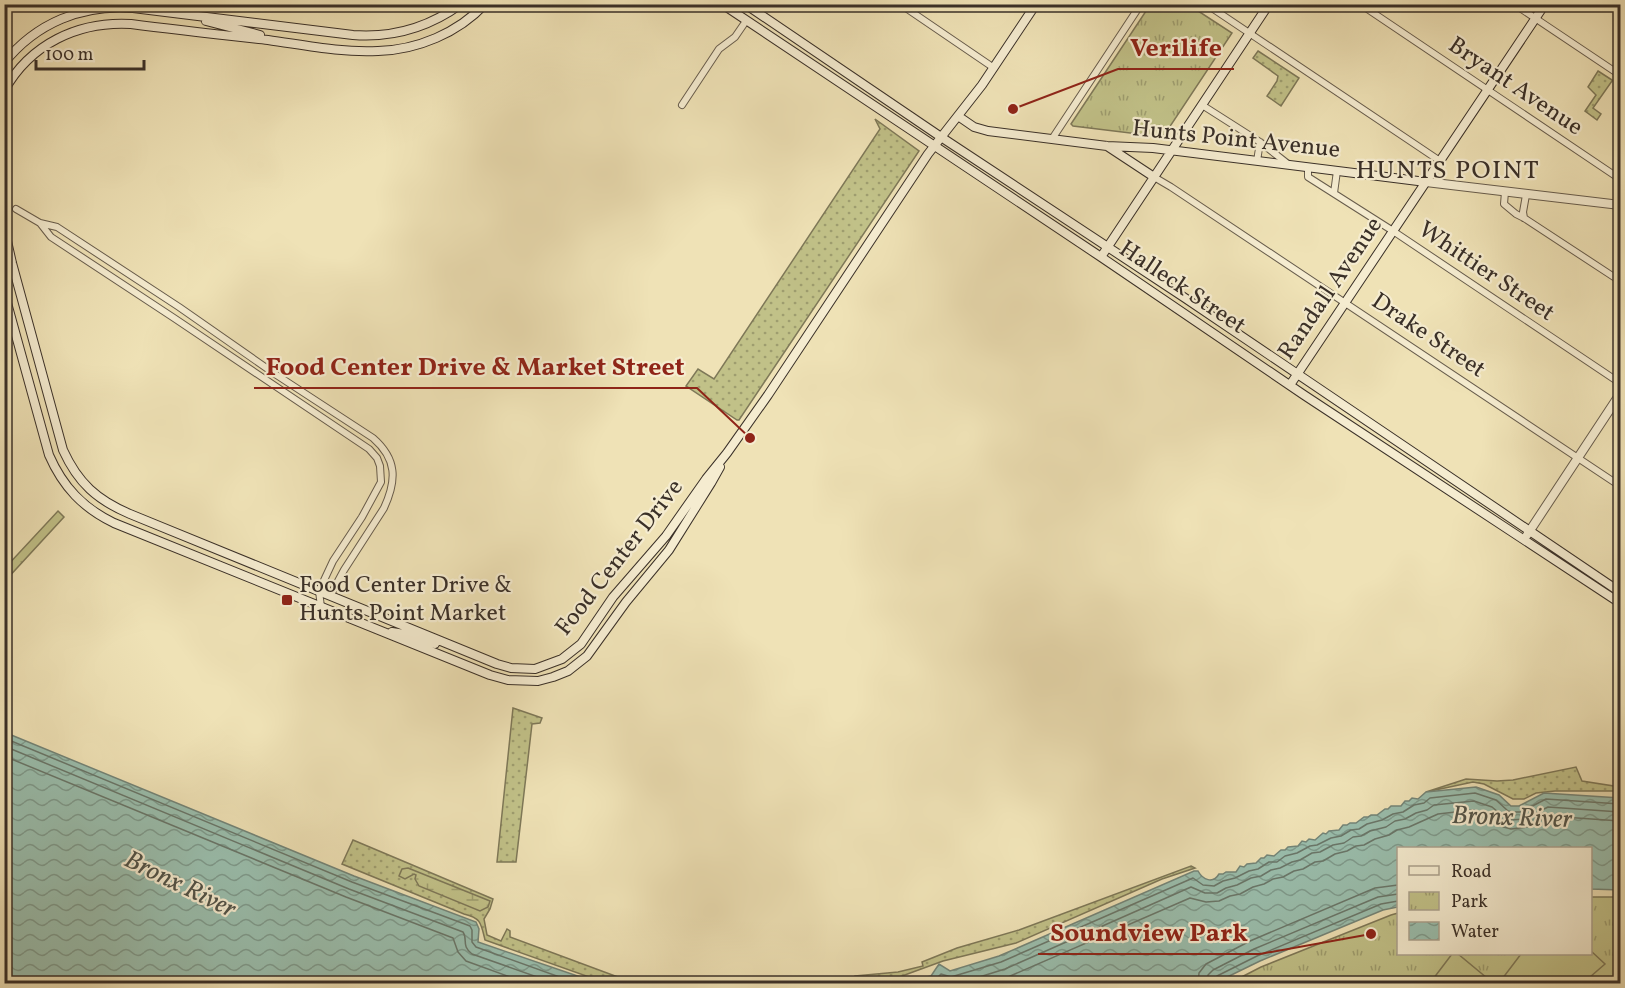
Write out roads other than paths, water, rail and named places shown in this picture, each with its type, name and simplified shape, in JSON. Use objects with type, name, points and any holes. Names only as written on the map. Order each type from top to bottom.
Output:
[{"type":"main road","points":[[6,56],[42,28],[54,22],[80,12],[105,8],[120,7],[379,36],[417,28],[440,18],[461,4]]},
{"type":"main road","points":[[4,92],[23,64],[41,48],[72,32],[95,25],[131,24],[359,51],[379,51],[421,44],[471,17],[485,4]]},
{"type":"main road","name":"Halleck Street","points":[[722,4],[1290,386],[1620,603]]},
{"type":"main road","name":"Halleck Street","points":[[744,4],[756,8],[941,137],[1620,591]]},
{"type":"main road","name":"Food Center Drive","points":[[4,228],[63,450],[74,471],[89,489],[107,503],[130,514],[460,649],[504,666],[535,669],[568,655],[580,645],[613,597],[666,536],[706,478],[727,453],[934,146],[994,68],[1036,4]]},
{"type":"main road","points":[[1101,257],[1269,4]]},
{"type":"main road","name":"Randall Avenue","points":[[1290,386],[1545,4]]},
{"type":"main road","points":[[746,21],[756,8]]},
{"type":"main road","points":[[186,14],[286,43]]},
{"type":"main road","name":"Hunts Point Avenue","points":[[958,116],[974,127],[988,131],[1107,146],[1172,150],[1426,182]]},
{"type":"main road","points":[[1107,146],[1154,177]]},
{"type":"main road","points":[[4,245],[12,263]]},
{"type":"main road","name":"Food Center Drive","points":[[4,292],[49,455],[61,479],[77,498],[96,514],[380,631],[507,680],[525,682],[553,677],[568,671],[593,651],[626,602],[665,555],[711,483],[727,453]]},
{"type":"main road","points":[[380,631],[404,634],[460,649]]},
{"type":"street","points":[[900,4],[994,68]]},
{"type":"street","points":[[1052,139],[1141,4]]},
{"type":"street","points":[[1206,4],[1440,161]]},
{"type":"street","name":"Bryant Avenue","points":[[1360,4],[1620,179]]},
{"type":"street","points":[[1514,4],[1620,75]]},
{"type":"street","points":[[682,105],[719,50],[735,37],[746,21]]},
{"type":"street","points":[[1202,105],[1291,165]]},
{"type":"street","points":[[1257,161],[1260,142]]},
{"type":"street","name":"Whittier Street","points":[[1308,168],[1308,177],[1620,383]]},
{"type":"street","points":[[1334,193],[1337,171]]},
{"type":"street","name":"Drake Street","points":[[1154,177],[1620,486]]},
{"type":"street","name":"Hunts Point Avenue","points":[[1426,182],[1620,205]]},
{"type":"street","points":[[1505,192],[1504,204],[1516,214],[1620,281]]},
{"type":"street","points":[[1524,218],[1526,195]]},
{"type":"street","points":[[16,209],[40,223],[57,227],[383,446],[389,457],[392,472],[393,485],[389,497],[330,596]]},
{"type":"street","points":[[40,223],[51,237],[369,449],[377,458],[381,482],[362,517],[333,561],[319,591],[321,607]]},
{"type":"street","points":[[1524,540],[1620,394]]},
{"type":"water","name":"Bronx River","points":[[4,732],[354,876],[476,922],[479,929],[478,942],[598,983],[5,983]]},
{"type":"water","name":"Bronx River","points":[[1476,787],[1499,795],[1511,806],[1519,806],[1544,793],[1620,798],[1620,890],[1592,889],[1592,847],[1397,847],[1397,907],[1383,910],[1260,961],[1215,983],[899,983],[931,976],[939,964],[950,971],[999,956],[1194,871],[1198,871],[1205,879],[1211,880],[1219,874],[1236,872],[1240,866],[1256,863],[1267,855],[1274,856],[1288,847],[1298,846],[1302,841],[1315,840],[1323,833],[1339,830],[1343,825],[1356,823],[1364,817],[1377,815],[1391,806],[1401,806],[1405,801],[1412,798],[1418,799],[1426,792]]},
{"type":"place","name":"Verilife","points":[[1013,109]]},
{"type":"place","name":"Food Center Drive & Market Street","points":[[750,438]]},
{"type":"place","name":"Food Center Drive & Hunts Point Market","points":[[287,600]]},
{"type":"place","name":"Soundview Park","points":[[1371,934]]},
{"type":"district","name":"HUNTS POINT","points":[[1448,171]]}]
